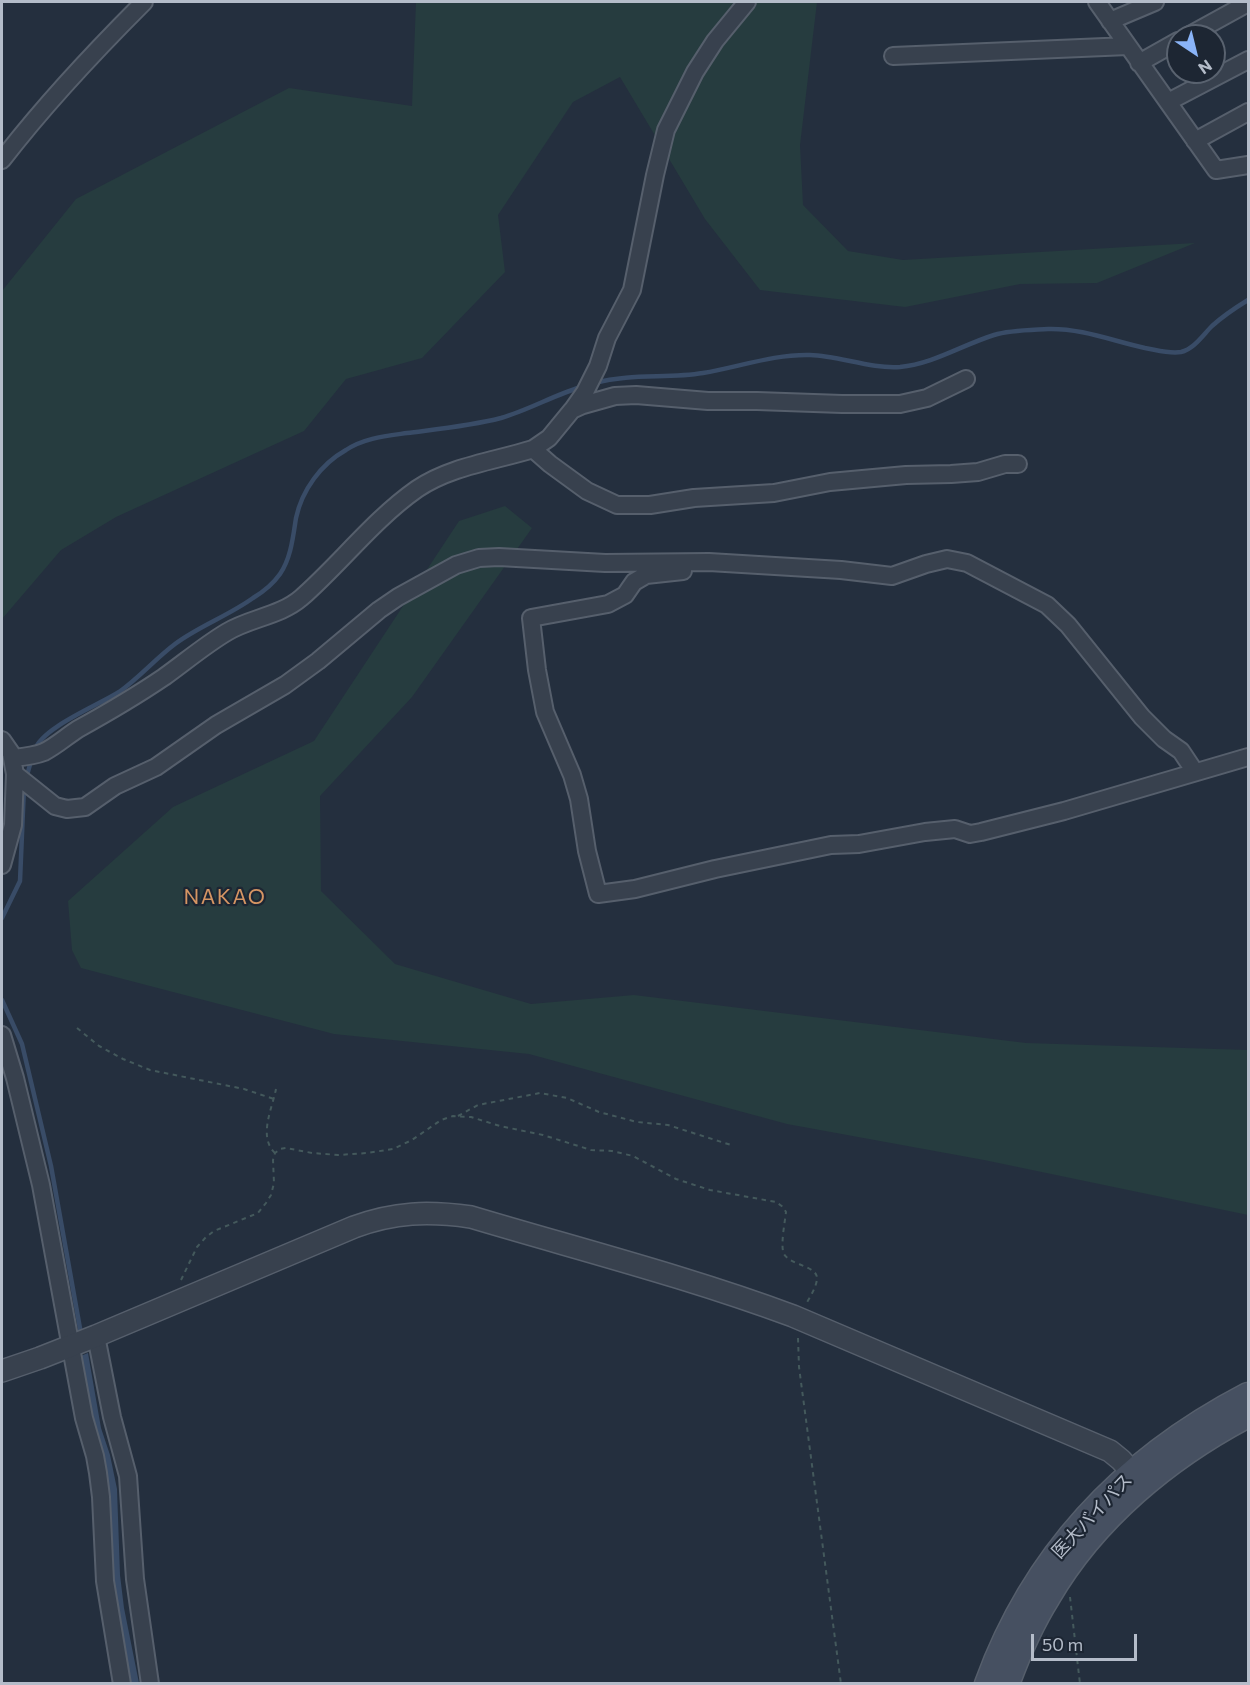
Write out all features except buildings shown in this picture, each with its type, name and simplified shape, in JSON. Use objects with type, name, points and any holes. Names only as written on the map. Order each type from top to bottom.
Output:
[{"type":"main road","name":"医大バイパス","points":[[1006,1683],[1035,1620],[1062,1575],[1115,1511],[1137,1479],[1183,1434],[1248,1395]]},
{"type":"main road","name":"医大バイパス","points":[[987,1683],[1014,1620],[1053,1558],[1101,1501],[1137,1479],[1176,1460],[1248,1415]]},
{"type":"street","points":[[2,159],[60,91],[144,2]]},
{"type":"street","points":[[14,766],[48,749],[142,692],[227,632],[250,621],[278,612],[300,599],[384,515],[418,488],[474,464],[533,449],[549,438],[585,392],[598,366],[607,338],[632,290],[666,130],[695,72],[715,41],[747,2]]},
{"type":"street","points":[[1097,2],[1216,170],[1248,165]]},
{"type":"street","points":[[1110,21],[1155,2]]},
{"type":"street","points":[[1209,24],[1246,3]]},
{"type":"street","points":[[892,56],[1128,46]]},
{"type":"street","points":[[1139,63],[1166,48]]},
{"type":"street","points":[[1168,102],[1248,60]]},
{"type":"street","points":[[1195,141],[1248,112]]},
{"type":"street","points":[[572,410],[591,402],[622,395],[708,401],[900,404],[927,399],[966,380]]},
{"type":"street","points":[[533,449],[587,491],[617,505],[650,505],[694,498],[774,494],[830,482],[906,475],[978,472],[1005,464],[1018,464]]},
{"type":"street","points":[[2,740],[14,766],[55,806],[85,807],[116,786],[162,763],[216,725],[285,685],[398,597],[425,581],[468,561],[499,557],[605,563],[709,562],[841,570],[892,576],[947,559],[967,563],[1047,605],[1068,625],[1142,717],[1164,739],[1181,751],[1195,772]]},
{"type":"street","points":[[709,562],[694,570],[646,575],[634,582],[625,595],[608,604],[531,618],[545,712],[572,775],[579,799],[598,894],[635,889],[715,868],[831,845],[859,844],[955,829],[969,834],[981,832],[1064,811],[1248,757]]},
{"type":"street","points":[[2,865],[13,825],[14,766]]},
{"type":"street","points":[[2,1035],[83,1341],[112,1417],[128,1476],[135,1579],[150,1683]]},
{"type":"street","points":[[2,1371],[83,1341],[354,1227],[389,1216],[425,1212],[471,1217],[742,1297],[800,1319],[1110,1451],[1137,1479]]},
{"type":"street","points":[[83,1341],[84,1418],[98,1473],[105,1581],[122,1683]]},
{"type":"path","points":[[77,1028],[99,1046],[150,1070],[244,1089],[274,1099]]},
{"type":"path","points":[[275,1153],[267,1140],[267,1130],[276,1089]]},
{"type":"path","points":[[458,1116],[478,1105],[540,1094],[567,1098],[599,1112],[637,1122],[669,1125],[731,1145]]},
{"type":"path","points":[[179,1284],[197,1247],[206,1237],[258,1213],[266,1203],[274,1183],[273,1160],[275,1153],[280,1149],[338,1155],[393,1149],[412,1140],[441,1119],[458,1116],[559,1139],[591,1150],[612,1151],[633,1156],[676,1179],[700,1187],[776,1202],[786,1212],[783,1249],[785,1255],[789,1260],[817,1274],[817,1280],[800,1319],[799,1367],[841,1683]]},
{"type":"path","points":[[1070,1594],[1080,1683]]},
{"type":"green space","points":[[416,2],[817,2],[800,145],[803,205],[848,251],[903,260],[1195,243],[1097,283],[1020,284],[905,307],[760,290],[705,219],[620,77],[573,102],[498,215],[505,272],[422,358],[346,379],[304,431],[116,517],[61,550],[2,619],[2,291],[76,199],[289,88],[412,106]]},
{"type":"green space","points":[[505,506],[532,528],[412,697],[320,796],[321,891],[395,964],[531,1004],[634,995],[1026,1043],[1248,1050],[1248,1215],[984,1160],[787,1124],[529,1054],[334,1034],[81,968],[72,950],[68,901],[173,807],[314,741],[459,521]]},
{"type":"water","points":[[88,1353],[101,1428],[110,1455],[117,1489],[120,1575],[139,1683],[127,1683],[78,1357]]},
{"type":"waterway","points":[[595,383],[622,378],[703,373],[797,355],[900,367],[936,358],[994,335],[1028,330],[1060,329],[1158,351],[1181,352],[1194,345],[1216,322],[1248,300]]},
{"type":"waterway","points":[[35,750],[48,733],[59,725],[119,692],[175,644],[243,604],[271,584],[287,561],[296,518],[308,488],[321,470],[337,456],[353,446],[375,438],[501,418],[581,387]]},
{"type":"waterway","points":[[26,779],[31,761]]},
{"type":"waterway","points":[[2,918],[20,881],[24,787]]},
{"type":"waterway","points":[[2,1000],[22,1044],[51,1166],[81,1334]]},
{"type":"district","name":"NAKAO","points":[[225,897]]}]
